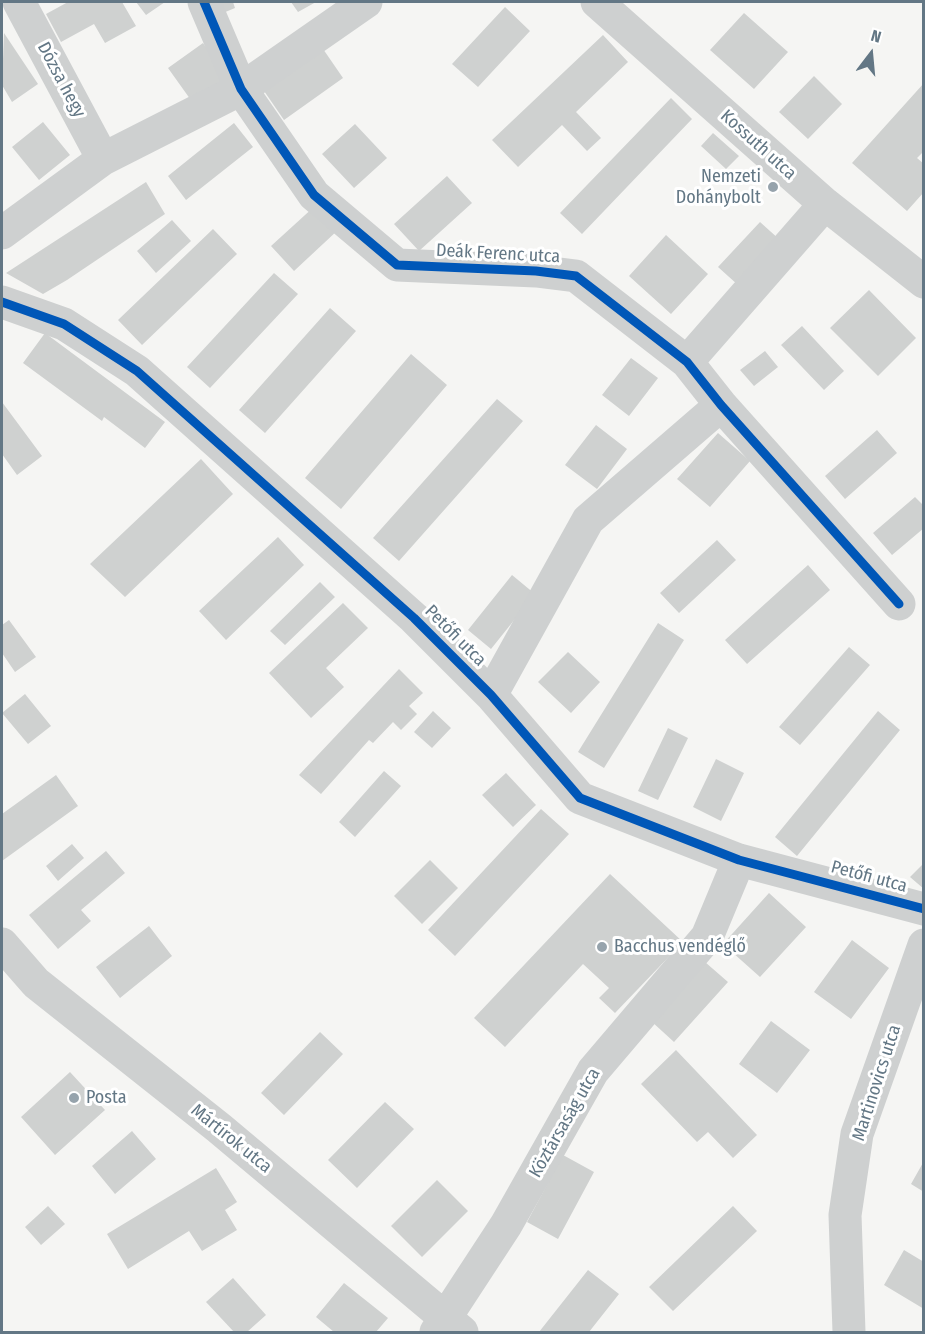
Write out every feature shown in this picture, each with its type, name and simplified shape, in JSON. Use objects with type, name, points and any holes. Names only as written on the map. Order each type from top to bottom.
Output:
[{"type":"street","name":"Dózsa hegy","points":[[19,2],[103,159]]},
{"type":"street","name":"Deák Ferenc utca","points":[[204,2],[241,89],[314,195],[397,265],[536,271],[576,276],[687,362],[721,405],[899,604]]},
{"type":"street","points":[[2,233],[103,159],[241,89],[366,2]]},
{"type":"street","name":"Kossuth utca","points":[[597,2],[825,204],[924,282]]},
{"type":"street","points":[[687,362],[825,204]]},
{"type":"street","name":"Petőfi utca","points":[[2,302],[63,324],[137,371],[414,618],[491,695],[580,798],[739,860],[924,909]]},
{"type":"street","points":[[491,695],[588,520],[721,405]]},
{"type":"street","name":"Köztársaság utca","points":[[448,1328],[593,1071],[707,937],[739,860]]},
{"type":"street","name":"Mártírok utca","points":[[2,944],[36,983],[219,1128],[448,1328]]},
{"type":"street","name":"Martinovics utca","points":[[849,1332],[844,1215],[857,1134],[924,945]]},
{"type":"building","points":[[68,2],[122,2],[136,26],[105,43],[94,24],[61,42],[46,14]]},
{"type":"building","points":[[136,2],[165,2],[146,15]]},
{"type":"building","points":[[218,2],[233,2],[235,8],[223,13]]},
{"type":"building","points":[[291,2],[316,2],[298,12]]},
{"type":"building","points":[[505,7],[530,31],[478,87],[452,64]]},
{"type":"building","points":[[744,13],[788,52],[754,89],[710,50]]},
{"type":"building","points":[[4,33],[38,84],[12,102],[2,85]]},
{"type":"building","points":[[603,35],[628,62],[576,112],[601,138],[587,151],[562,125],[518,167],[492,140]]},
{"type":"building","points":[[203,43],[233,85],[198,110],[168,68]]},
{"type":"building","points":[[321,46],[343,78],[284,120],[262,88]]},
{"type":"building","points":[[814,76],[842,104],[808,139],[779,112]]},
{"type":"building","points":[[924,83],[924,151],[917,158],[924,164],[924,192],[907,211],[852,163]]},
{"type":"building","points":[[671,98],[692,119],[582,234],[560,213]]},
{"type":"building","points":[[43,122],[70,155],[39,180],[12,147]]},
{"type":"building","points":[[234,123],[253,147],[186,200],[168,176]]},
{"type":"building","points":[[355,124],[387,158],[354,188],[322,154]]},
{"type":"building","points":[[713,133],[739,156],[726,169],[701,146]]},
{"type":"building","points":[[447,176],[472,203],[419,251],[394,224]]},
{"type":"building","points":[[146,182],[165,214],[67,280],[43,294],[6,273]]},
{"type":"building","points":[[316,205],[338,230],[294,271],[271,246]]},
{"type":"building","points":[[172,220],[191,241],[156,273],[137,251]]},
{"type":"building","points":[[760,222],[780,240],[738,285],[718,267]]},
{"type":"building","points":[[213,229],[237,254],[142,345],[118,320]]},
{"type":"building","points":[[666,235],[708,274],[671,314],[629,276]]},
{"type":"building","points":[[274,273],[298,294],[210,388],[187,367]]},
{"type":"building","points":[[869,290],[916,338],[878,376],[830,328]]},
{"type":"building","points":[[330,308],[356,331],[265,433],[239,410]]},
{"type":"building","points":[[802,326],[844,371],[824,390],[781,345]]},
{"type":"building","points":[[45,333],[165,422],[145,448],[104,417],[102,421],[23,363]]},
{"type":"building","points":[[765,351],[778,367],[754,386],[740,370]]},
{"type":"building","points":[[411,354],[447,385],[341,509],[305,478]]},
{"type":"building","points":[[631,358],[658,378],[629,416],[602,395]]},
{"type":"building","points":[[497,399],[523,421],[399,561],[373,538]]},
{"type":"building","points":[[2,402],[42,456],[17,475],[2,454]]},
{"type":"building","points":[[596,425],[627,449],[597,489],[565,465]]},
{"type":"building","points":[[877,430],[897,453],[845,499],[825,476]]},
{"type":"building","points":[[718,433],[750,461],[710,507],[677,479]]},
{"type":"building","points":[[201,459],[233,494],[125,597],[90,564]]},
{"type":"building","points":[[915,497],[924,506],[924,528],[892,555],[873,533]]},
{"type":"building","points":[[278,537],[304,565],[226,640],[199,611]]},
{"type":"building","points":[[717,540],[736,560],[679,613],[660,593]]},
{"type":"building","points":[[808,565],[830,590],[747,664],[725,640]]},
{"type":"building","points":[[512,575],[535,594],[491,649],[468,630]]},
{"type":"building","points":[[320,582],[335,597],[285,645],[270,631]]},
{"type":"building","points":[[343,603],[368,628],[326,668],[344,687],[311,718],[269,673]]},
{"type":"building","points":[[9,620],[36,657],[15,672],[2,653],[2,625]]},
{"type":"building","points":[[658,623],[684,640],[604,768],[578,752]]},
{"type":"building","points":[[849,647],[870,665],[800,745],[779,727]]},
{"type":"building","points":[[568,652],[600,682],[571,713],[538,682]]},
{"type":"building","points":[[399,669],[423,693],[409,706],[417,714],[401,730],[393,722],[373,743],[369,740],[321,794],[299,775]]},
{"type":"building","points":[[25,694],[51,726],[28,744],[2,713]]},
{"type":"building","points":[[433,711],[451,728],[432,748],[414,732]]},
{"type":"building","points":[[878,711],[900,730],[797,856],[775,837]]},
{"type":"building","points":[[668,728],[688,738],[658,800],[638,791]]},
{"type":"building","points":[[716,759],[744,773],[721,821],[693,807]]},
{"type":"building","points":[[384,771],[401,786],[355,837],[339,822]]},
{"type":"building","points":[[506,773],[536,805],[513,827],[482,795]]},
{"type":"building","points":[[56,775],[78,806],[2,861],[2,814]]},
{"type":"building","points":[[541,809],[569,834],[455,956],[428,930]]},
{"type":"building","points":[[72,844],[84,858],[58,881],[46,866]]},
{"type":"building","points":[[106,851],[125,873],[81,910],[91,921],[58,949],[29,915]]},
{"type":"building","points":[[430,860],[458,888],[422,924],[394,896]]},
{"type":"building","points":[[924,863],[924,889],[910,877]]},
{"type":"building","points":[[610,874],[683,942],[615,1013],[599,998],[609,988],[583,964],[505,1047],[474,1018]]},
{"type":"building","points":[[769,893],[806,927],[760,977],[723,944]]},
{"type":"building","points":[[149,926],[172,956],[120,998],[96,967]]},
{"type":"building","points":[[852,940],[889,968],[851,1019],[814,992]]},
{"type":"building","points":[[705,962],[728,982],[674,1042],[651,1021]]},
{"type":"building","points":[[771,1021],[810,1050],[777,1093],[739,1064]]},
{"type":"building","points":[[320,1032],[343,1054],[284,1115],[261,1093]]},
{"type":"building","points":[[676,1050],[757,1135],[733,1158],[708,1132],[697,1142],[641,1084]]},
{"type":"building","points":[[70,1072],[105,1110],[55,1155],[21,1117]]},
{"type":"building","points":[[385,1102],[414,1129],[357,1188],[328,1160]]},
{"type":"building","points":[[132,1131],[156,1159],[115,1194],[92,1166]]},
{"type":"building","points":[[563,1155],[594,1172],[558,1239],[527,1222]]},
{"type":"building","points":[[924,1161],[924,1192],[911,1184]]},
{"type":"building","points":[[216,1168],[237,1202],[225,1210],[237,1230],[202,1251],[189,1231],[128,1269],[107,1234]]},
{"type":"building","points":[[437,1180],[468,1211],[422,1257],[391,1226]]},
{"type":"building","points":[[48,1206],[65,1224],[41,1245],[25,1227]]},
{"type":"building","points":[[733,1206],[757,1231],[673,1311],[649,1287]]},
{"type":"building","points":[[904,1250],[924,1262],[924,1309],[884,1285]]},
{"type":"building","points":[[588,1270],[619,1294],[589,1332],[539,1332]]},
{"type":"building","points":[[233,1278],[266,1315],[247,1332],[234,1332],[206,1302]]},
{"type":"building","points":[[344,1283],[388,1318],[376,1332],[334,1332],[316,1317]]},
{"type":"cycle path","points":[[204,2],[241,89],[314,195],[397,265],[536,271],[576,276],[687,362],[721,405],[899,604]]},
{"type":"cycle path","points":[[2,302],[64,324],[137,371],[414,618],[491,695],[580,798],[739,860],[924,909]]},
{"type":"place","name":"Nemzeti Dohánybolt","points":[[773,187]]},
{"type":"place","name":"Bacchus vendéglő","points":[[602,947]]},
{"type":"place","name":"Posta","points":[[74,1098]]}]
